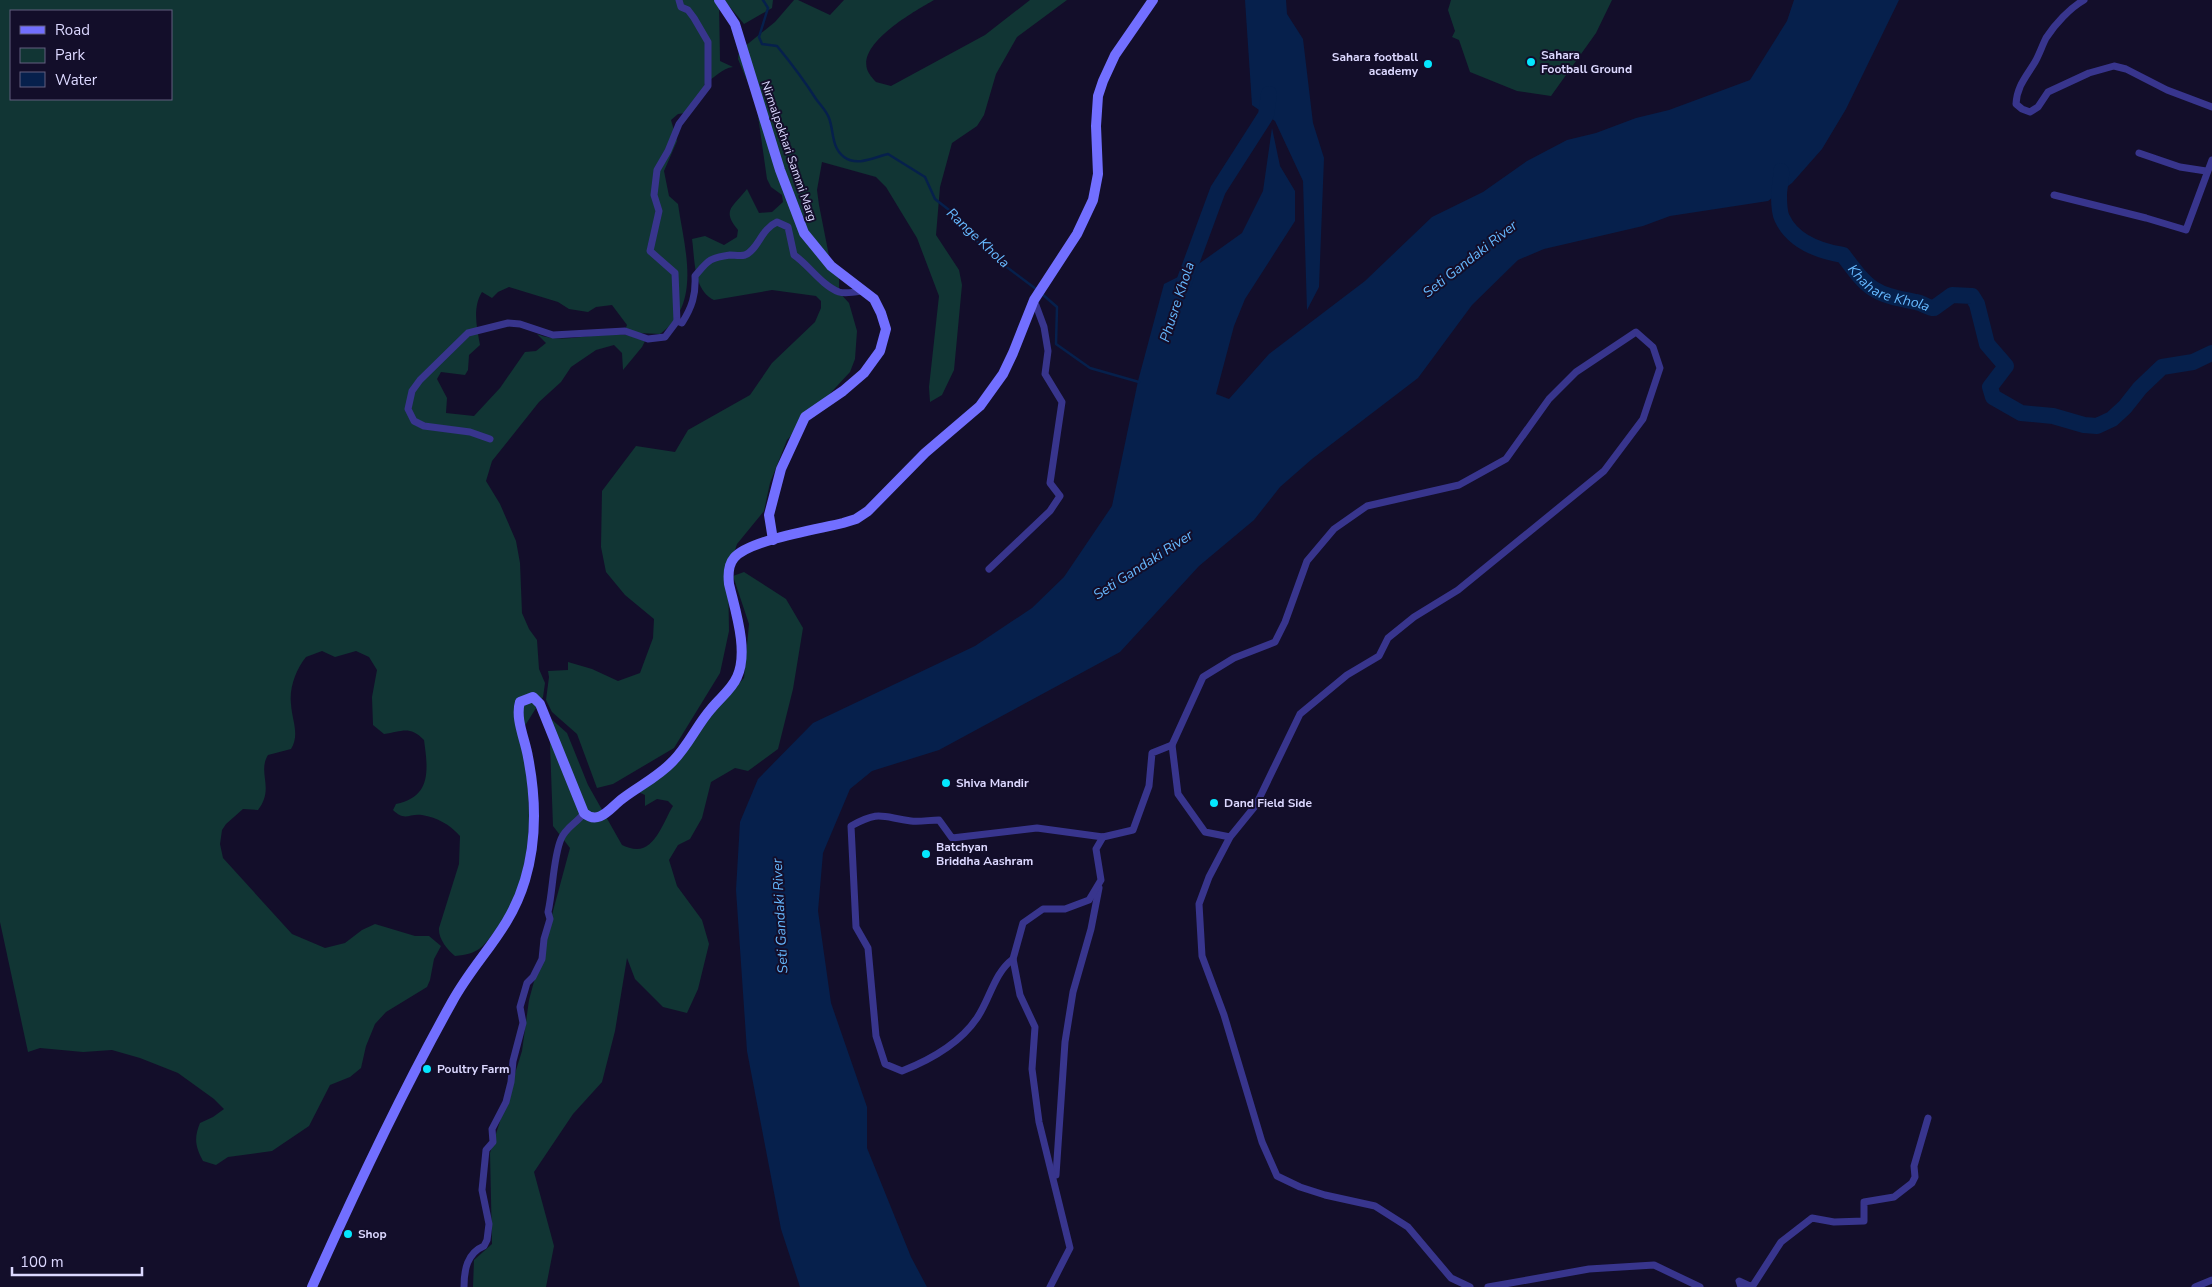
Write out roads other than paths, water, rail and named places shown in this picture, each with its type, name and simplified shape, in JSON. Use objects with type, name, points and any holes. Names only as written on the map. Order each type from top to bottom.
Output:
[{"type":"main road","name":"Nirmalpokhari Sammi Marg","points":[[719,0],[735,24],[783,179],[804,233],[832,266],[874,300],[881,313],[886,330],[880,351],[864,373],[843,391],[805,417],[781,469],[776,487],[769,515],[773,540]]},
{"type":"main road","points":[[312,1287],[355,1191],[452,1001],[508,921],[519,900],[531,857],[534,830],[534,800],[528,758],[518,715],[518,707],[523,699],[533,697],[540,704],[584,813],[594,818],[601,817],[622,798],[662,772],[682,752],[698,726],[738,676],[742,655],[736,613],[729,584],[730,566],[739,553],[754,544],[843,523],[856,519],[868,512],[925,453],[989,396],[1013,353],[1034,300],[1072,242],[1093,200],[1098,174],[1096,126],[1098,96],[1115,55],[1153,0]]},
{"type":"street","points":[[490,439],[470,432],[424,426],[414,421],[408,409],[412,391],[420,380],[468,333],[508,323],[520,324],[553,335],[625,332],[648,339],[665,337],[677,321],[675,273],[650,251],[659,211],[654,194],[657,170],[668,151],[679,124],[708,86],[708,42],[688,10],[681,7],[679,0]]},
{"type":"street","points":[[2084,0],[2062,18],[2047,36],[2034,62],[2022,79],[2016,94],[2016,104],[2030,112],[2038,107],[2048,92],[2089,73],[2114,66],[2126,69],[2167,90],[2212,107]]},
{"type":"street","points":[[2139,152],[2180,167],[2206,172]]},
{"type":"street","points":[[2054,195],[2186,230],[2212,160]]},
{"type":"street","points":[[677,321],[682,323],[690,310],[696,291],[695,276],[711,258],[744,255],[750,251],[768,226],[777,222],[788,227],[794,255],[802,260],[808,269],[839,292],[862,292]]},
{"type":"street","points":[[989,569],[1050,511],[1060,496],[1050,483],[1062,402],[1044,374],[1048,351],[1044,327],[1034,300]]},
{"type":"street","points":[[1230,837],[1204,832],[1178,794],[1172,745],[1202,677],[1234,658],[1276,642],[1286,622],[1307,561],[1334,529],[1367,506],[1458,485],[1506,459],[1549,399],[1576,372],[1636,332],[1653,347],[1660,368],[1643,419],[1604,471],[1562,503],[1458,590],[1414,617],[1388,638],[1380,656],[1347,675],[1300,714],[1256,805],[1230,837],[1209,877],[1199,904],[1202,956],[1224,1015],[1262,1142],[1277,1176],[1300,1187],[1375,1206],[1408,1227],[1451,1278],[1470,1287]]},
{"type":"street","points":[[1013,959],[1004,966],[978,1017],[966,1032],[927,1061],[902,1072],[885,1064],[876,1036],[868,948],[856,927],[851,826],[870,815],[894,816],[912,821],[939,820],[952,838],[1038,828],[1103,837],[1133,830],[1149,786],[1152,753],[1172,745]]},
{"type":"street","points":[[464,1287],[464,1271],[469,1260],[474,1250],[484,1246],[487,1240],[489,1224],[482,1190],[486,1150],[493,1142],[492,1129],[506,1102],[511,1082],[513,1061],[523,1023],[520,1007],[527,982],[533,977],[542,959],[544,940],[550,919],[548,912],[561,838],[569,827],[577,823],[584,813]]},
{"type":"street","points":[[1056,1183],[1065,1042],[1073,992],[1091,929],[1100,880],[1096,850],[1103,837]]},
{"type":"street","points":[[1050,1287],[1070,1248],[1056,1183],[1039,1122],[1033,1078],[1035,1027],[1020,995],[1013,959],[1023,923],[1043,909],[1065,909],[1089,900],[1100,880]]},
{"type":"street","points":[[1741,1287],[1739,1281],[1752,1287],[1781,1242],[1812,1218],[1834,1222],[1864,1221],[1864,1202],[1894,1197],[1912,1183],[1915,1177],[1914,1166],[1928,1118]]},
{"type":"street","points":[[1488,1287],[1589,1269],[1654,1265],[1700,1287]]},
{"type":"street","points":[[2195,1287],[2212,1280]]},
{"type":"water","points":[[1245,0],[1286,0],[1287,14],[1303,39],[1313,123],[1324,158],[1319,287],[1307,310],[1303,181],[1275,121],[1252,105]]},
{"type":"water","name":"Seti Gandaki River","points":[[1794,0],[1899,0],[1846,109],[1822,149],[1792,183],[1768,201],[1670,216],[1643,226],[1544,249],[1518,260],[1472,305],[1418,378],[1312,459],[1280,487],[1254,520],[1199,566],[1120,652],[939,750],[872,771],[850,789],[823,853],[818,911],[831,1003],[867,1107],[867,1148],[911,1257],[927,1287],[800,1287],[781,1229],[747,1051],[736,890],[740,822],[758,779],[813,723],[975,646],[1032,608],[1064,577],[1112,506],[1138,381],[1164,284],[1186,273],[1242,233],[1263,191],[1272,128],[1280,166],[1295,191],[1295,221],[1245,299],[1234,326],[1216,394],[1229,399],[1269,354],[1365,281],[1432,217],[1483,192],[1527,161],[1567,140],[1596,133],[1636,118],[1669,110],[1750,80],[1787,21]]},
{"type":"waterway","name":"Range Khola","points":[[763,0],[768,8],[759,37],[762,44],[777,46],[825,110],[831,123],[835,144],[840,153],[849,160],[855,161],[888,154],[925,177],[935,199],[967,224],[976,240],[992,256],[1036,289]]},
{"type":"waterway","name":"Phusre Khola","points":[[1180,293],[1218,190],[1266,115],[1269,94]]},
{"type":"waterway","name":"Khahare Khola","points":[[1781,171],[1779,207],[1781,216],[1787,226],[1808,244],[1825,251],[1843,255],[1859,276],[1873,289],[1890,296],[1934,308],[1952,295],[1972,296],[1977,304],[1987,344],[2006,366],[1990,387],[1993,397],[2021,413],[2053,416],[2084,425],[2097,426],[2112,419],[2162,367],[2193,362],[2212,353]]},
{"type":"waterway","name":"Range Khola","points":[[1042,294],[1057,307],[1056,344],[1090,368],[1139,382]]},
{"type":"place","name":"Sahara Football Ground","points":[[1531,62]]},
{"type":"place","name":"Sahara football academy","points":[[1428,64]]},
{"type":"place","name":"Shiva Mandir","points":[[946,783]]},
{"type":"place","name":"Dand Field Side","points":[[1214,803]]},
{"type":"place","name":"Batchyan Briddha Aashram","points":[[926,854]]},
{"type":"place","name":"Poultry Farm","points":[[427,1069]]},
{"type":"place","name":"Shop","points":[[348,1234]]}]
